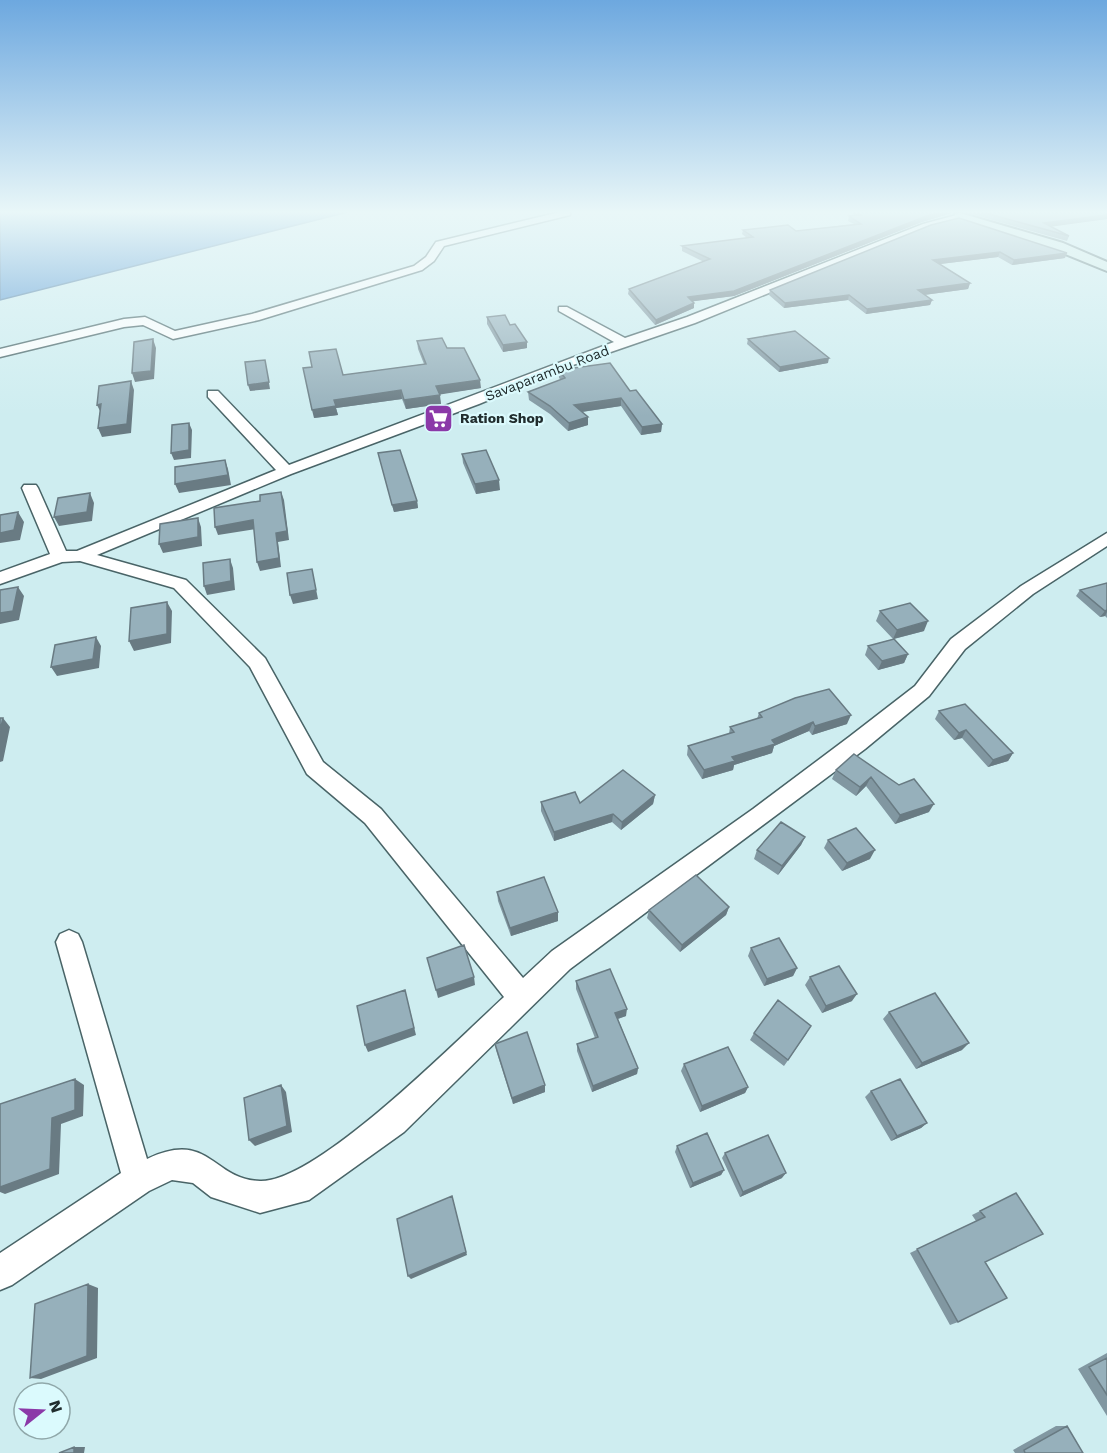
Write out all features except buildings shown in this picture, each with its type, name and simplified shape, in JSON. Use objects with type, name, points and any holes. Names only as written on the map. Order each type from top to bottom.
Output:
[{"type":"street","points":[[0,352],[124,323],[145,321],[172,335],[255,317],[379,280]]},
{"type":"street","name":"Savaparambu Road","points":[[0,578],[70,557],[286,471],[474,401],[568,362],[624,344],[788,280]]},
{"type":"street","points":[[563,309],[624,344]]},
{"type":"street","points":[[213,394],[286,471]]},
{"type":"street","points":[[30,488],[70,557],[180,584],[258,663],[315,768],[373,816],[521,997]]},
{"type":"street","points":[[0,1273],[138,1180],[171,1164],[200,1168],[222,1186],[260,1197],[298,1189],[393,1121],[561,960],[761,816],[867,735],[922,691],[958,644],[1027,590],[1107,538]]},
{"type":"street","points":[[69,942],[138,1180]]},
{"type":"water","points":[[0,280],[80,280],[0,300]]},
{"type":"place","name":"Ration Shop","points":[[439,418]]}]
